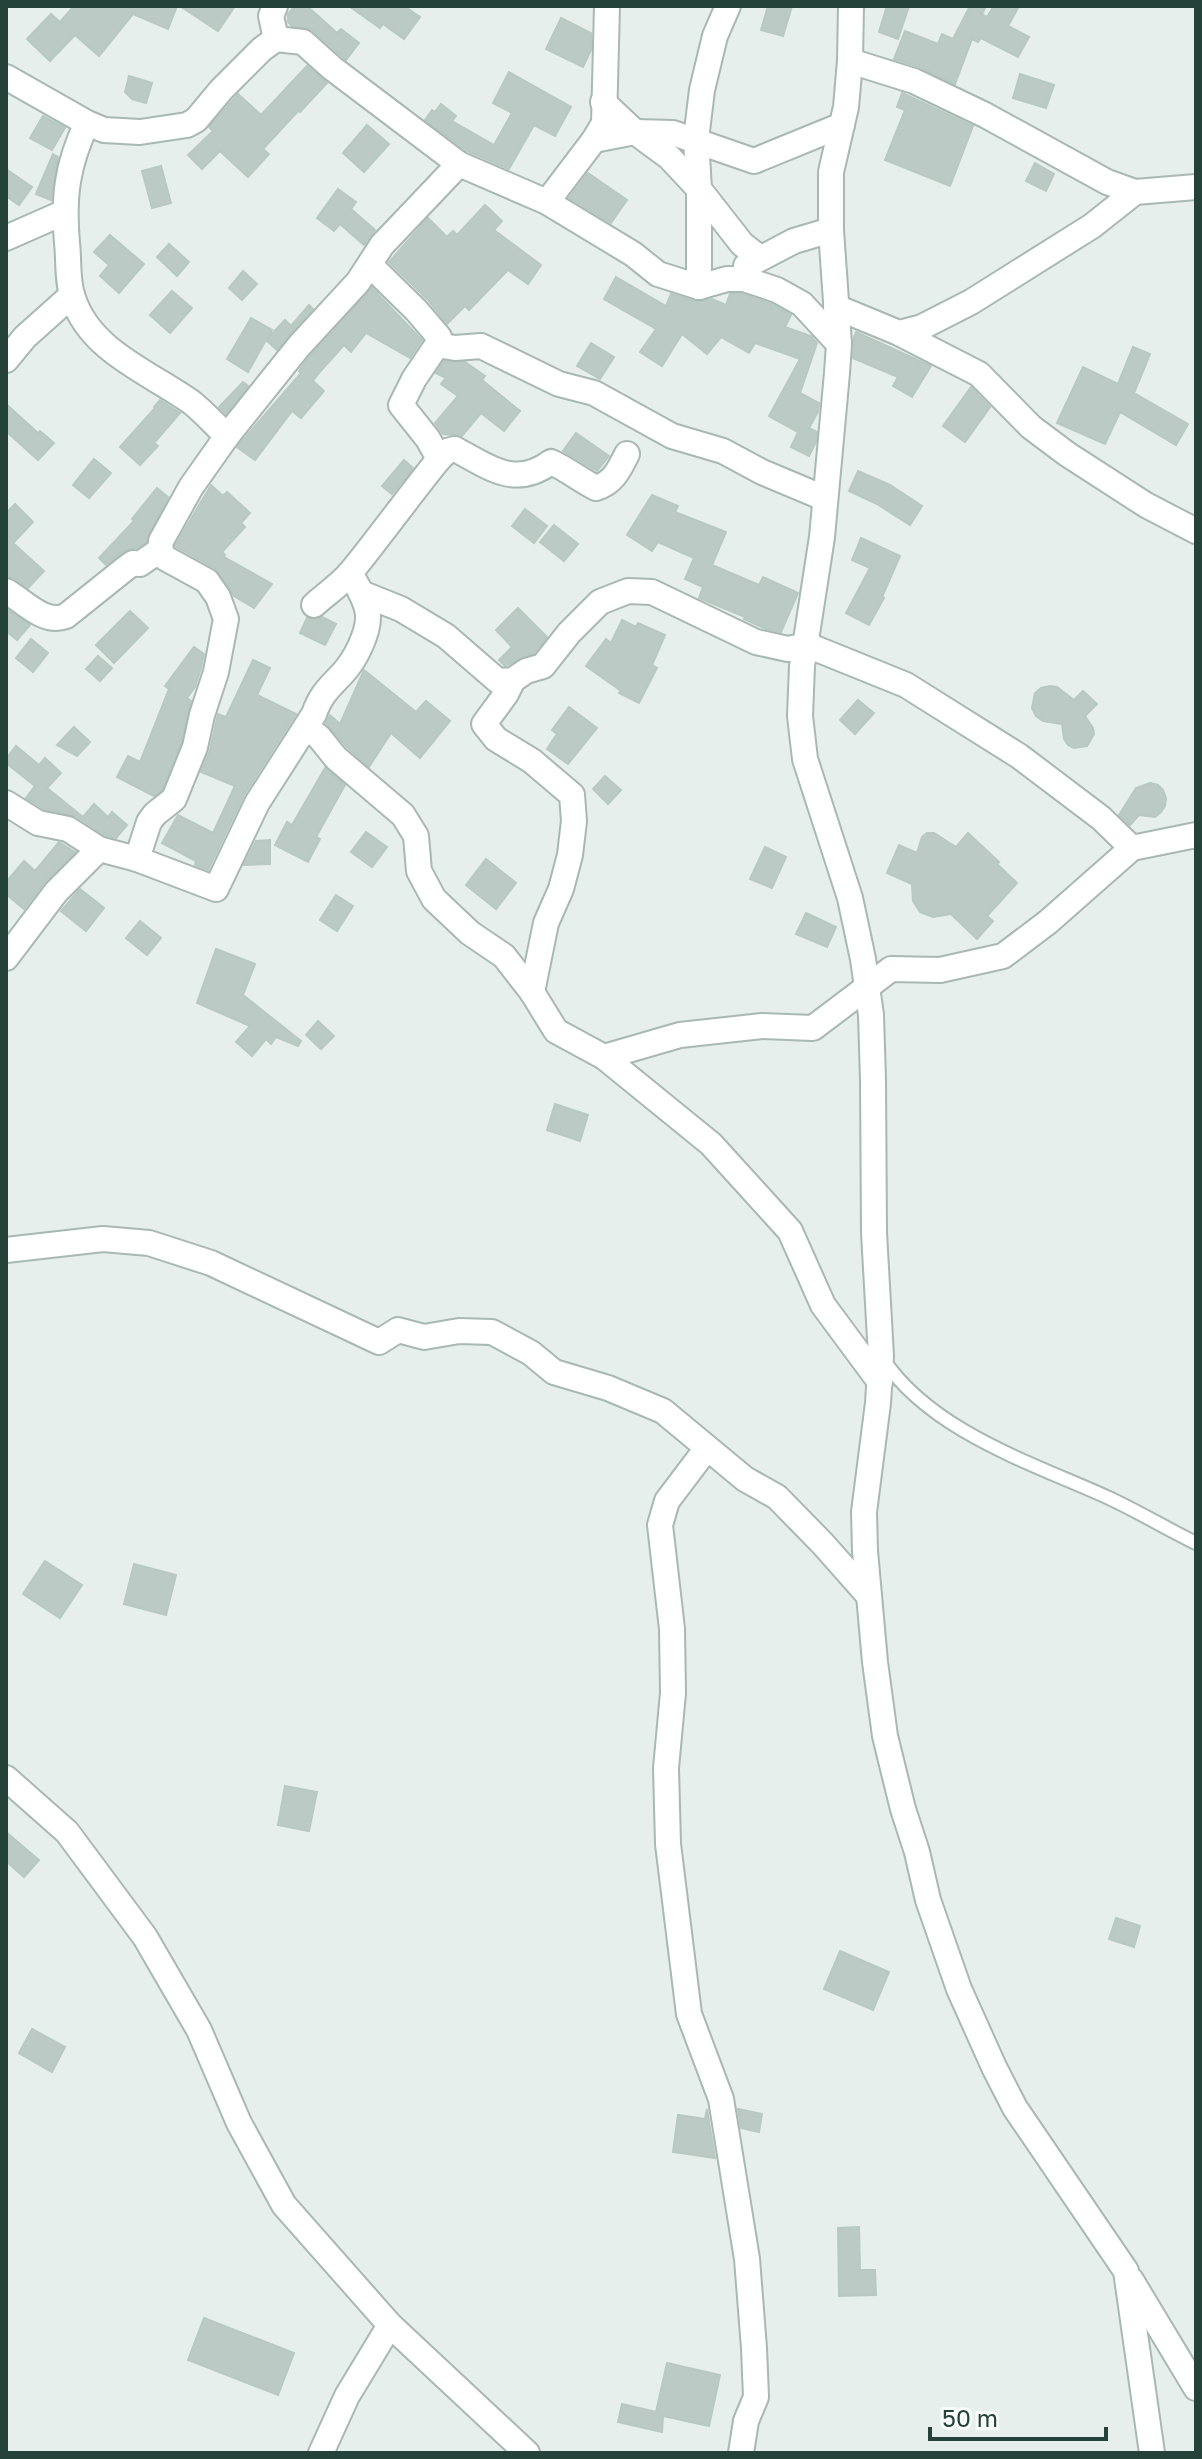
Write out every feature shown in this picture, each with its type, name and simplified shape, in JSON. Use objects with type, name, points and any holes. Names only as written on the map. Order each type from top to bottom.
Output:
[{"type":"street","points":[[275,6],[271,16],[276,39]]},
{"type":"street","points":[[547,202],[604,123],[607,6]]},
{"type":"street","points":[[699,287],[696,139],[702,90],[715,36],[728,6]]},
{"type":"street","points":[[851,6],[850,61],[842,125],[831,172],[831,230],[839,344],[822,537],[802,666],[800,716],[805,759],[850,898],[867,986],[873,1067],[874,1233],[881,1356],[864,1512],[869,1596],[885,1736],[928,1900],[950,1965],[994,2067],[1015,2108],[1126,2271],[1196,2388]]},
{"type":"street","points":[[6,77],[104,130],[140,132],[187,125],[196,120],[262,49],[276,39],[303,42],[332,68],[459,164],[547,202],[621,246],[658,274],[699,287],[727,279],[744,279],[777,290],[802,304],[839,344]]},
{"type":"street","points":[[850,61],[914,81],[985,115],[1107,182],[1135,192],[1196,187]]},
{"type":"street","points":[[603,102],[635,132],[669,157],[699,189],[742,244],[760,258]]},
{"type":"street","points":[[87,123],[74,150],[65,195],[72,295],[82,320],[115,354],[193,403],[227,436]]},
{"type":"street","points":[[594,140],[635,132],[673,133],[754,161],[842,125]]},
{"type":"street","points":[[137,859],[149,822],[174,799],[195,747],[216,672],[226,619],[218,597],[207,581],[165,558],[160,550],[161,541],[191,487],[227,436],[280,369],[358,282],[382,245],[459,164]]},
{"type":"street","points":[[899,333],[922,327],[971,302],[1092,226],[1135,192]]},
{"type":"street","points":[[6,238],[65,212]]},
{"type":"street","points":[[727,279],[794,241],[831,230]]},
{"type":"street","points":[[370,265],[439,337],[401,405],[428,439],[439,459]]},
{"type":"street","points":[[6,360],[25,337],[72,295]]},
{"type":"street","points":[[836,307],[899,333],[979,374],[1031,427],[1067,454],[1146,505],[1196,531]]},
{"type":"street","points":[[437,345],[455,348],[481,346],[559,384],[594,393],[672,436],[723,451],[762,472],[824,498]]},
{"type":"street","points":[[6,803],[38,823],[68,829],[99,849],[137,859],[216,889],[257,803],[306,727],[319,700],[351,664],[357,652],[368,614],[356,583],[362,556],[381,537],[392,517],[439,459],[447,451],[455,449],[505,475],[520,476],[538,472],[551,462],[596,488],[606,485],[617,475],[627,454]]},
{"type":"street","points":[[6,591],[45,617],[58,619],[133,563],[140,564],[160,550]]},
{"type":"street","points":[[314,605],[356,583]]},
{"type":"street","points":[[356,583],[446,636],[498,681],[513,680]]},
{"type":"street","points":[[532,992],[546,923],[561,889],[570,855],[572,795],[532,761],[496,739],[484,724],[513,680],[526,671],[543,666],[569,633],[600,602],[628,591],[652,592],[756,642],[788,649],[807,645],[906,685],[1019,756],[1101,818],[1132,848]]},
{"type":"street","points":[[306,727],[336,758],[403,815],[416,836],[419,871],[434,899],[470,933],[504,956],[532,992],[556,1031],[604,1057],[711,1144],[790,1231],[823,1305],[880,1382]]},
{"type":"street","points":[[604,1057],[680,1035],[762,1026],[813,1028],[891,969],[940,970],[1003,956],[1048,922],[1132,848],[1196,835]]},
{"type":"street","points":[[6,958],[56,892],[99,849]]},
{"type":"street","points":[[6,1250],[103,1239],[149,1243],[211,1263],[379,1342],[398,1330],[424,1337],[459,1331],[492,1332],[531,1353],[554,1372],[608,1388],[663,1411],[745,1479],[777,1497],[869,1596]]},
{"type":"street","points":[[707,1448],[667,1501],[660,1525],[672,1629],[673,1693],[666,1768],[668,1844],[689,2014],[721,2099],[747,2259],[756,2397],[746,2421],[741,2453]]},
{"type":"street","points":[[6,1778],[67,1832],[145,1937],[199,2030],[239,2123],[284,2205],[390,2325],[527,2453]]},
{"type":"street","points":[[1126,2271],[1152,2453]]},
{"type":"street","points":[[321,2453],[347,2396],[390,2325]]},
{"type":"lane","points":[[881,1356],[917,1398],[960,1428],[1112,1499],[1196,1543]]},
{"type":"building","points":[[74,6],[177,6],[168,29],[133,14],[99,56],[75,35],[50,61],[27,39],[51,14],[60,22]]},
{"type":"building","points":[[180,6],[235,6],[218,31]]},
{"type":"building","points":[[295,6],[307,6],[337,33],[341,29],[359,43],[346,60],[312,30],[292,26],[288,22],[288,14]]},
{"type":"building","points":[[349,6],[404,6],[420,17],[404,39],[383,24],[380,28]]},
{"type":"building","points":[[768,6],[792,6],[783,36],[761,30]]},
{"type":"building","points":[[887,6],[909,6],[898,39],[879,32]]},
{"type":"building","points":[[970,6],[986,6],[982,14],[987,17],[994,6],[1019,6],[1008,26],[1029,37],[1018,57],[981,38],[978,42],[972,39],[955,84],[920,67],[894,59],[905,31],[938,44],[942,34],[953,39]]},
{"type":"building","points":[[561,18],[591,33],[591,50],[583,67],[546,49]]},
{"type":"building","points":[[307,66],[327,83],[263,149],[269,154],[248,177],[220,151],[202,169],[188,155],[213,131],[209,127],[238,94],[261,115]]},
{"type":"building","points":[[509,72],[571,107],[555,136],[534,125],[509,169],[467,151],[425,120],[441,104],[456,116],[452,121],[494,145],[512,113],[493,103]]},
{"type":"building","points":[[1020,74],[1054,85],[1046,108],[1013,98]]},
{"type":"building","points":[[129,76],[152,83],[146,103],[132,99],[125,92]]},
{"type":"building","points":[[902,93],[973,126],[950,186],[885,160],[905,110],[897,107]]},
{"type":"building","points":[[43,116],[65,128],[52,150],[30,138]]},
{"type":"building","points":[[367,125],[389,144],[364,172],[343,153]]},
{"type":"building","points":[[53,154],[58,157],[51,200],[36,194]]},
{"type":"building","points":[[1035,163],[1054,174],[1046,191],[1026,181]]},
{"type":"building","points":[[161,166],[171,203],[152,208],[142,171]]},
{"type":"building","points":[[6,169],[32,187],[19,205],[6,196]]},
{"type":"building","points":[[588,173],[627,200],[611,223],[569,198]]},
{"type":"building","points":[[338,189],[356,202],[351,209],[375,230],[364,245],[340,224],[334,231],[317,218]]},
{"type":"building","points":[[485,205],[502,221],[494,230],[541,265],[528,284],[508,270],[469,310],[465,306],[447,324],[427,299],[389,262],[428,218],[447,237],[453,231],[457,235]]},
{"type":"building","points":[[110,235],[144,264],[119,293],[100,276],[109,265],[94,252]]},
{"type":"building","points":[[169,244],[189,262],[177,276],[157,257]]},
{"type":"building","points":[[243,271],[257,284],[242,300],[229,288]]},
{"type":"building","points":[[616,277],[666,306],[671,294],[698,302],[712,299],[726,305],[730,294],[742,294],[791,315],[785,327],[811,336],[817,343],[800,393],[819,403],[818,412],[809,428],[817,432],[809,456],[791,447],[798,432],[769,416],[800,359],[755,343],[749,353],[721,337],[707,354],[682,334],[662,366],[640,352],[656,329],[604,299]]},
{"type":"building","points":[[372,288],[422,340],[410,358],[366,333],[351,352],[344,345],[318,374],[313,381],[324,391],[301,418],[292,411],[255,460],[237,447],[301,373],[299,371],[310,356]]},
{"type":"building","points":[[172,291],[192,308],[170,333],[150,315]]},
{"type":"building","points":[[309,305],[313,309],[277,350],[266,340],[248,372],[227,359],[251,318],[272,330],[267,339],[285,320],[291,326]]},
{"type":"building","points":[[856,332],[931,366],[912,397],[893,386],[898,377],[853,358]]},
{"type":"building","points":[[591,343],[614,357],[600,379],[577,366]]},
{"type":"building","points":[[1133,347],[1150,354],[1134,393],[1188,424],[1176,445],[1120,412],[1105,444],[1057,423],[1083,367],[1118,384]]},
{"type":"building","points":[[444,361],[465,362],[485,376],[482,380],[520,411],[504,431],[481,413],[462,436],[443,434],[435,423],[458,396],[441,384],[446,378],[436,373]]},
{"type":"building","points":[[243,382],[248,386],[226,414],[219,407]]},
{"type":"building","points":[[971,387],[990,407],[965,442],[943,426]]},
{"type":"building","points":[[160,400],[180,413],[154,443],[158,446],[140,465],[120,447]]},
{"type":"building","points":[[6,404],[54,443],[38,460],[6,431]]},
{"type":"building","points":[[576,433],[609,456],[597,471],[563,451]]},
{"type":"building","points":[[94,459],[111,473],[89,498],[73,485]]},
{"type":"building","points":[[404,460],[413,468],[392,494],[382,486]]},
{"type":"building","points":[[858,471],[890,485],[922,506],[910,525],[849,491]]},
{"type":"building","points":[[211,485],[223,496],[227,492],[250,513],[241,523],[245,527],[222,552],[224,557],[272,584],[254,608],[234,596],[215,568],[175,546]]},
{"type":"building","points":[[157,488],[168,497],[146,542],[124,551],[106,565],[99,558],[134,521],[132,519]]},
{"type":"building","points":[[652,495],[678,506],[675,512],[726,532],[712,565],[759,585],[763,577],[798,593],[781,632],[766,629],[699,598],[703,587],[685,579],[694,558],[658,542],[652,551],[627,535]]},
{"type":"building","points":[[15,504],[33,522],[13,543],[44,571],[28,588],[6,576],[6,513]]},
{"type":"building","points":[[525,509],[547,526],[534,543],[512,526]]},
{"type":"building","points":[[554,525],[578,544],[564,561],[540,542]]},
{"type":"building","points":[[861,538],[900,556],[884,598],[869,625],[846,613],[870,568],[852,560]]},
{"type":"building","points":[[518,608],[547,637],[534,653],[505,666],[499,660],[512,647],[496,630]]},
{"type":"building","points":[[6,609],[30,625],[17,640],[6,631]]},
{"type":"building","points":[[130,611],[148,628],[114,663],[96,645]]},
{"type":"building","points":[[322,617],[336,624],[325,645],[300,633],[307,618],[316,620]]},
{"type":"building","points":[[622,620],[636,627],[638,623],[665,635],[652,665],[657,668],[639,703],[619,693],[621,691],[586,666],[606,639],[611,643]]},
{"type":"building","points":[[31,639],[48,653],[33,672],[16,658]]},
{"type":"building","points":[[194,647],[204,654],[195,687],[187,698],[191,701],[181,743],[162,790],[154,796],[117,777],[128,756],[140,762],[169,689],[165,686]]},
{"type":"building","points":[[98,656],[112,668],[100,681],[86,669]]},
{"type":"building","points":[[253,660],[270,668],[257,695],[296,714],[244,795],[208,870],[162,843],[178,815],[213,833],[235,786],[201,772],[210,750],[218,714],[226,717]]},
{"type":"building","points":[[364,670],[416,712],[426,701],[450,721],[420,758],[391,733],[369,767],[326,723],[330,715],[340,724]]},
{"type":"building","points":[[1050,686],[1057,687],[1074,700],[1083,691],[1097,704],[1085,716],[1094,734],[1087,746],[1074,748],[1068,745],[1062,724],[1043,721],[1036,716],[1032,708],[1035,693]]},
{"type":"building","points":[[858,700],[874,713],[855,734],[840,720]]},
{"type":"building","points":[[569,707],[597,728],[568,764],[547,749],[557,734],[552,730]]},
{"type":"building","points":[[74,727],[90,742],[77,756],[57,745]]},
{"type":"building","points":[[16,746],[39,765],[45,758],[61,773],[47,788],[83,817],[94,804],[108,817],[112,812],[127,825],[116,838],[105,835],[76,816],[44,809],[26,798],[35,786],[6,763]]},
{"type":"building","points":[[325,768],[345,785],[316,837],[320,839],[308,862],[275,845],[287,822],[292,825]]},
{"type":"building","points":[[605,776],[621,790],[608,804],[593,789]]},
{"type":"building","points":[[1150,783],[1163,790],[1165,806],[1155,817],[1139,815],[1130,825],[1119,815],[1136,788]]},
{"type":"building","points":[[366,832],[387,847],[372,867],[351,852]]},
{"type":"building","points":[[934,833],[956,847],[968,833],[1017,883],[987,916],[993,921],[977,939],[951,914],[933,917],[920,912],[913,901],[912,884],[887,873],[899,845],[917,853],[922,837]]},
{"type":"building","points":[[270,840],[270,864],[244,865],[256,841]]},
{"type":"building","points":[[59,842],[75,852],[24,909],[6,894],[6,882],[24,861],[35,871]]},
{"type":"building","points":[[765,847],[786,857],[772,888],[750,879]]},
{"type":"building","points":[[486,859],[516,883],[496,909],[466,885]]},
{"type":"building","points":[[80,889],[104,908],[86,931],[61,911]]},
{"type":"building","points":[[336,895],[353,906],[337,931],[320,920]]},
{"type":"building","points":[[806,913],[836,927],[827,947],[796,934]]},
{"type":"building","points":[[140,921],[161,938],[147,955],[126,938]]},
{"type":"building","points":[[216,949],[255,964],[243,995],[301,1041],[298,1046],[276,1037],[271,1044],[266,1039],[252,1056],[236,1042],[250,1026],[197,1003]]},
{"type":"building","points":[[318,1021],[334,1036],[321,1049],[306,1035]]},
{"type":"building","points":[[555,1104],[588,1115],[580,1141],[547,1130]]},
{"type":"building","points":[[45,1561],[82,1585],[60,1618],[23,1594]]},
{"type":"building","points":[[134,1564],[176,1575],[166,1615],[124,1604]]},
{"type":"building","points":[[285,1786],[317,1792],[309,1831],[278,1825]]},
{"type":"building","points":[[6,1832],[39,1860],[24,1877],[6,1861]]},
{"type":"building","points":[[1116,1918],[1140,1926],[1134,1947],[1109,1939]]},
{"type":"building","points":[[840,1951],[889,1972],[873,2010],[824,1989]]},
{"type":"building","points":[[32,2029],[65,2047],[52,2072],[19,2053]]},
{"type":"building","points":[[707,2109],[715,2158],[673,2152],[678,2115],[705,2119]]},
{"type":"building","points":[[738,2109],[762,2114],[759,2132],[741,2128]]},
{"type":"building","points":[[859,2227],[860,2270],[875,2270],[876,2295],[839,2296],[838,2228]]},
{"type":"building","points":[[204,2318],[294,2353],[278,2395],[188,2360]]},
{"type":"building","points":[[667,2363],[720,2375],[709,2426],[663,2416],[662,2432],[618,2422],[622,2404],[656,2412]]}]
